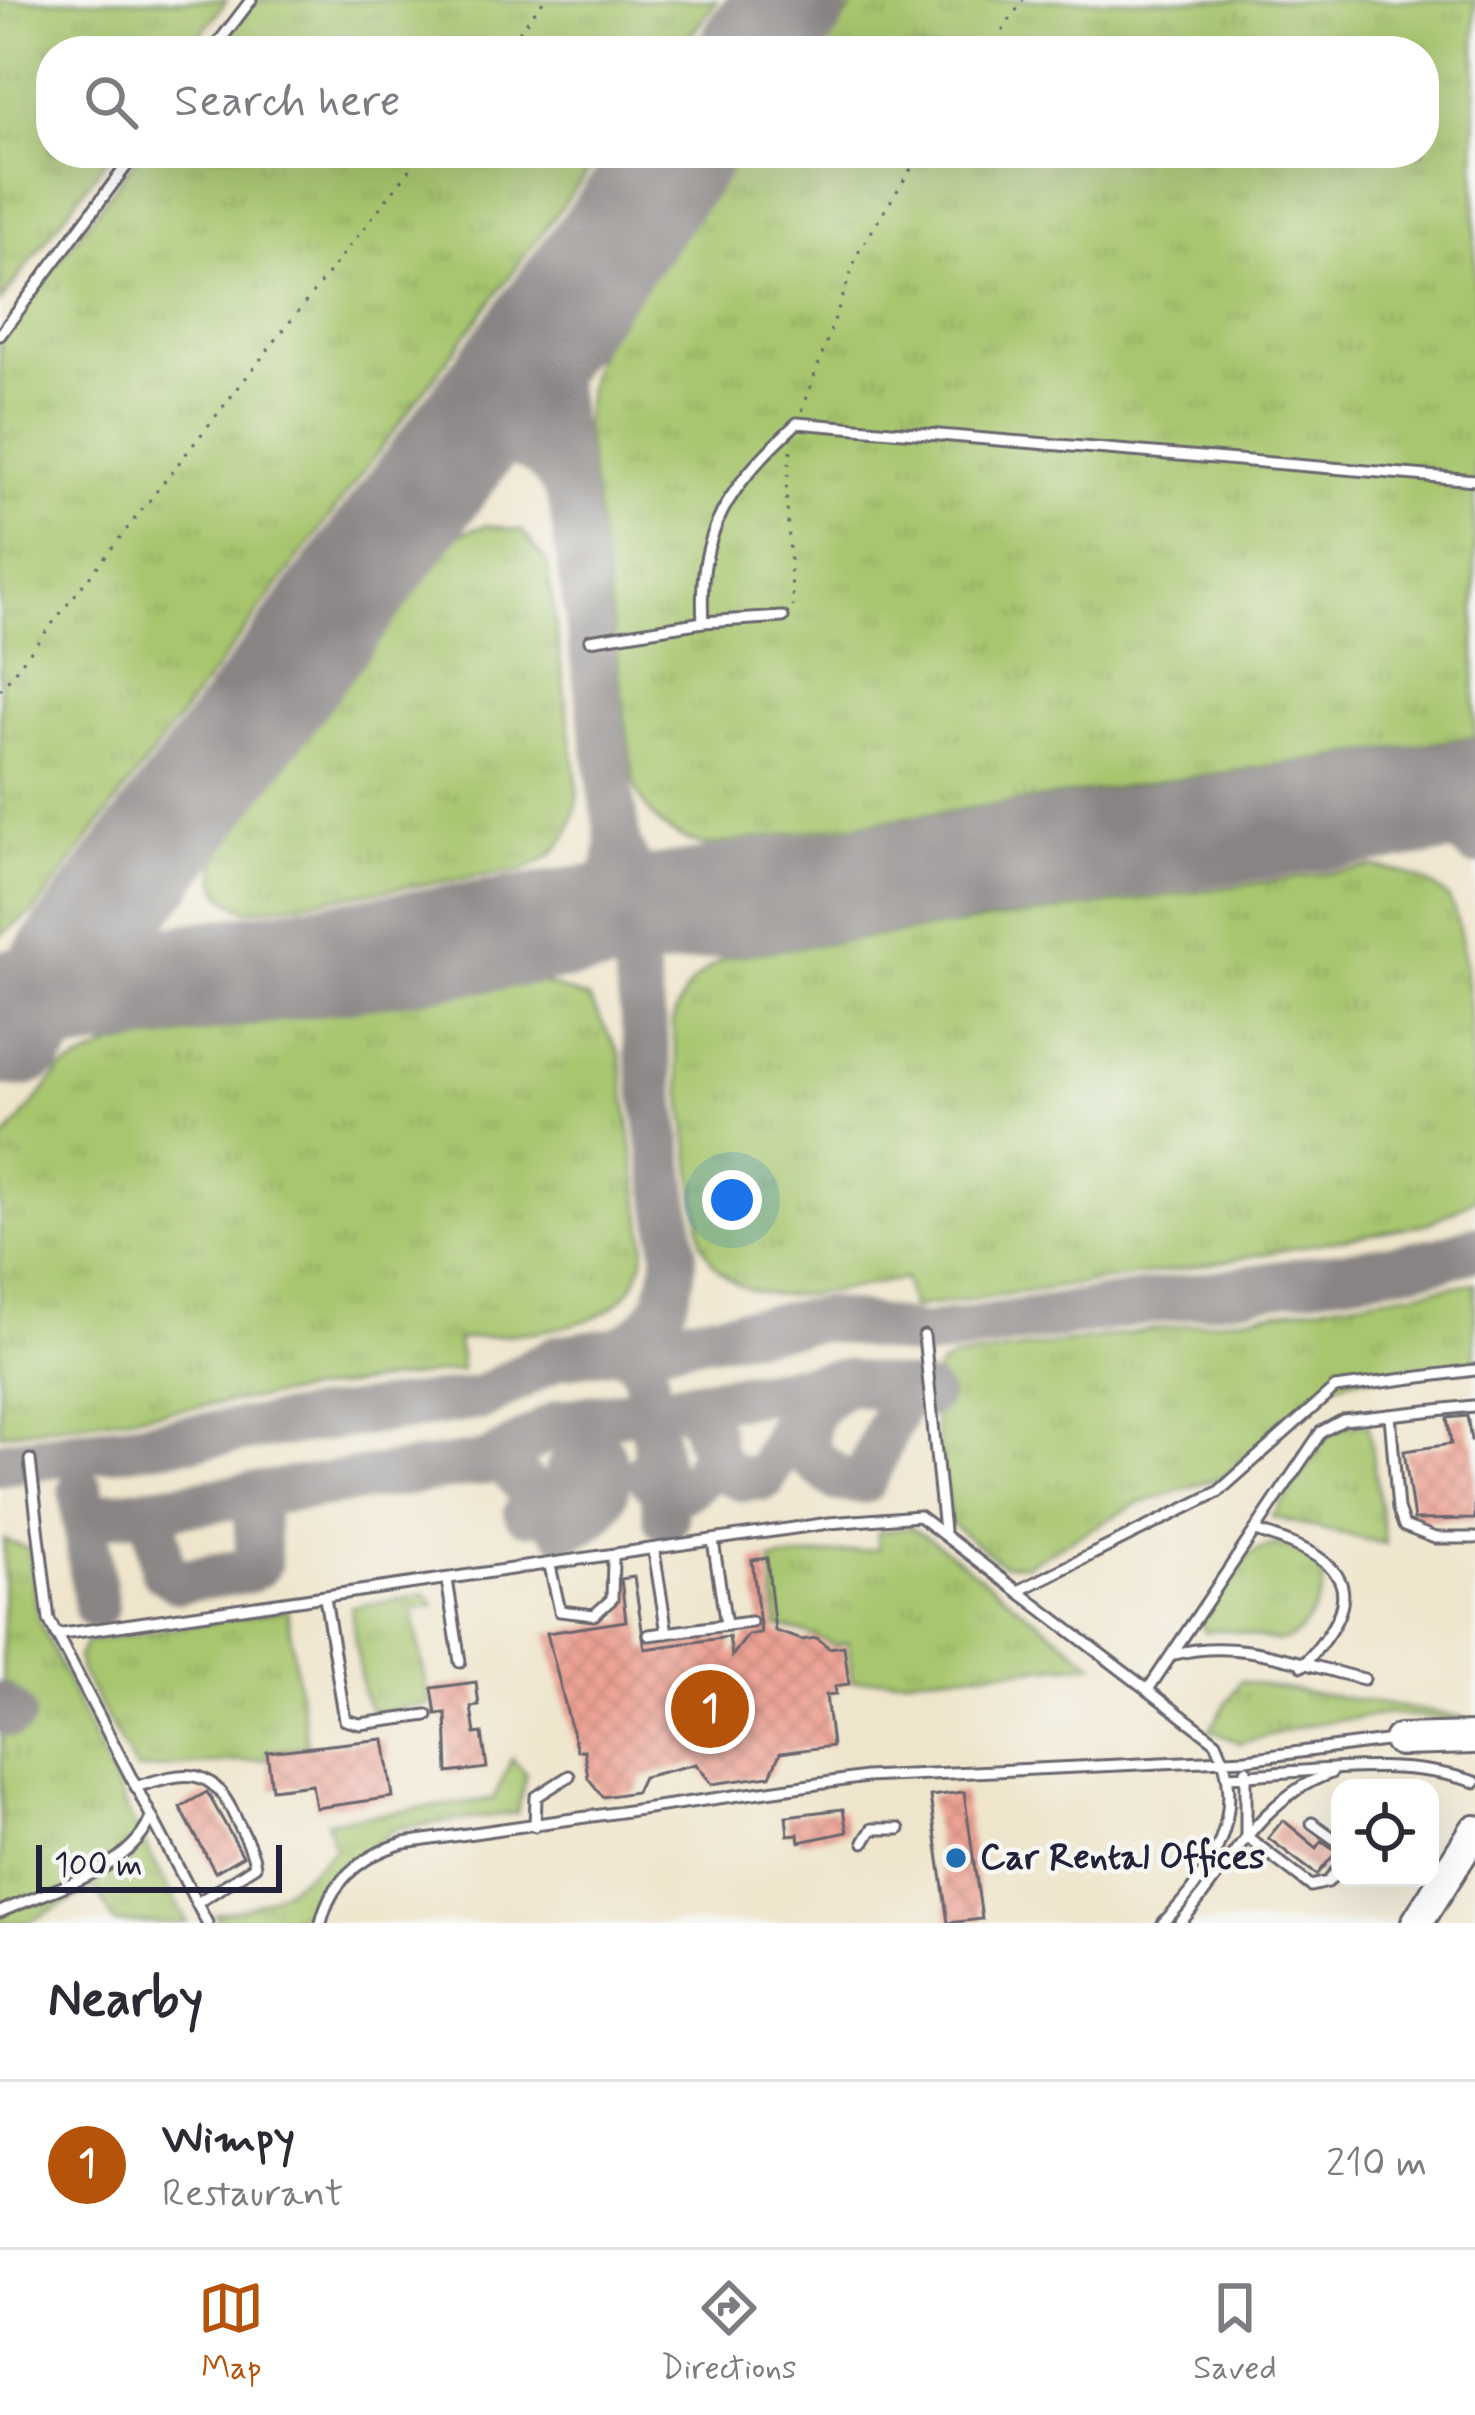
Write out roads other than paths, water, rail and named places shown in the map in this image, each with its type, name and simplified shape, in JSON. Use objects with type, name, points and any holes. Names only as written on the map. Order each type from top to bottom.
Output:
[{"type":"main road","points":[[1400,1740],[1471,1746]]},
{"type":"main road","points":[[1417,1923],[1475,1831]]},
{"type":"lane","points":[[223,36],[250,0]]},
{"type":"lane","points":[[0,335],[125,168]]},
{"type":"lane","points":[[703,622],[700,581],[712,526],[732,492],[797,423],[1475,480]]},
{"type":"lane","points":[[590,640],[703,622],[783,616]]},
{"type":"lane","points":[[924,1336],[944,1531]]},
{"type":"lane","points":[[1020,1590],[1219,1492],[1335,1388],[1475,1370]]},
{"type":"lane","points":[[1149,1688],[1321,1432],[1343,1420],[1473,1406]]},
{"type":"lane","points":[[1390,1415],[1398,1508],[1405,1526],[1435,1538],[1475,1538]]},
{"type":"lane","points":[[30,1460],[46,1607],[56,1635],[207,1923]]},
{"type":"lane","points":[[56,1635],[919,1516],[1216,1742],[1227,1777],[1227,1823],[1219,1850],[1163,1923]]},
{"type":"lane","points":[[1256,1531],[1317,1554],[1342,1578],[1346,1591],[1339,1617],[1302,1666]]},
{"type":"lane","points":[[713,1541],[726,1625]]},
{"type":"lane","points":[[654,1552],[667,1633]]},
{"type":"lane","points":[[550,1566],[560,1611],[594,1615],[612,1599],[613,1558]]},
{"type":"lane","points":[[447,1580],[460,1662]]},
{"type":"lane","points":[[325,1598],[345,1720],[360,1724],[427,1715]]},
{"type":"lane","points":[[650,1635],[751,1622]]},
{"type":"lane","points":[[1175,1654],[1227,1646],[1262,1650],[1302,1666],[1364,1679]]},
{"type":"lane","points":[[321,1923],[337,1885],[384,1849],[866,1777],[1122,1758],[1246,1759],[1400,1740]]},
{"type":"lane","points":[[1246,1759],[1246,1836]]},
{"type":"lane","points":[[1227,1777],[1347,1767],[1428,1770],[1475,1782]]},
{"type":"lane","points":[[1180,1923],[1246,1836],[1300,1784],[1347,1767]]},
{"type":"lane","points":[[536,1826],[536,1797],[568,1776]]},
{"type":"lane","points":[[135,1787],[163,1778],[207,1777],[218,1783],[230,1805],[255,1866],[197,1903]]},
{"type":"lane","points":[[0,1912],[115,1859],[144,1834],[150,1818]]},
{"type":"lane","points":[[1312,1822],[1331,1836]]},
{"type":"lane","points":[[864,1841],[872,1829],[899,1828]]},
{"type":"lane","points":[[1246,1836],[1311,1886],[1331,1878]]},
{"type":"place","name":"Wimpy","points":[[710,1709]]},
{"type":"place","name":"Car Rental Offices","points":[[956,1858]]}]
